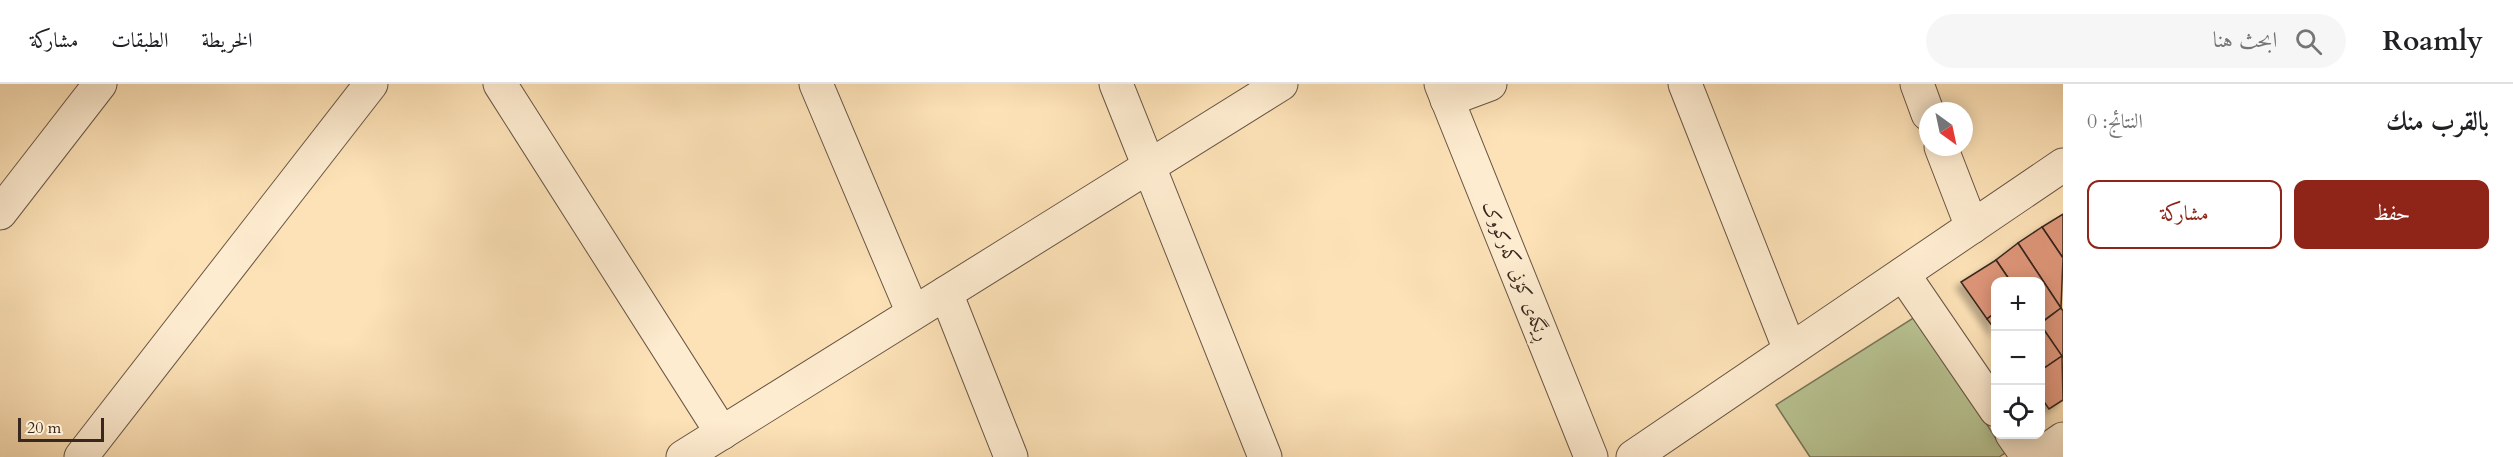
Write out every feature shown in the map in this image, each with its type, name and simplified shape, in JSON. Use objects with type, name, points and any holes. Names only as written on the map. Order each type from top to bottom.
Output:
[{"type":"street","points":[[0,213],[100,84]]},
{"type":"street","points":[[81,457],[371,84]]},
{"type":"street","points":[[500,84],[722,433]]},
{"type":"street","points":[[816,84],[913,314]]},
{"type":"street","points":[[1116,84],[1147,167],[1265,457]]},
{"type":"street","points":[[683,457],[1281,84]]},
{"type":"street","points":[[1444,92],[1490,84]]},
{"type":"street","points":[[1685,84],[1790,350]]},
{"type":"street","points":[[1917,84],[1924,102]]},
{"type":"street","name":"ڕێگەی کۆنی کەرکووک","points":[[1444,92],[1591,457]]},
{"type":"street","points":[[1944,156],[1972,227]]},
{"type":"street","points":[[1633,457],[2063,165]]},
{"type":"street","points":[[1903,274],[1991,404]]},
{"type":"street","points":[[946,293],[1011,457]]},
{"type":"street","points":[[2015,439],[2028,457]]},
{"type":"street","points":[[2037,457],[2063,439]]},
{"type":"green space","points":[[1918,315],[1991,431],[1991,439],[1996,439],[2005,453],[1999,457],[1810,457],[1776,405]]},
{"type":"building","points":[[2063,214],[2063,258],[2042,227]]},
{"type":"building","points":[[2042,227],[2063,258],[2061,308],[2045,284],[2045,277],[2040,277],[2018,243]]},
{"type":"building","points":[[2018,243],[2040,277],[2008,277],[1996,260]]},
{"type":"building","points":[[1996,260],[2008,277],[1991,277],[1991,316],[1987,319],[1961,282]]},
{"type":"building","points":[[2045,284],[2061,308],[2045,319]]},
{"type":"building","points":[[2061,308],[2063,311],[2063,358],[2045,331],[2045,320]]},
{"type":"building","points":[[2045,331],[2062,356],[2045,368]]},
{"type":"building","points":[[2062,356],[2063,400],[2049,409],[2045,403],[2045,368]]}]
